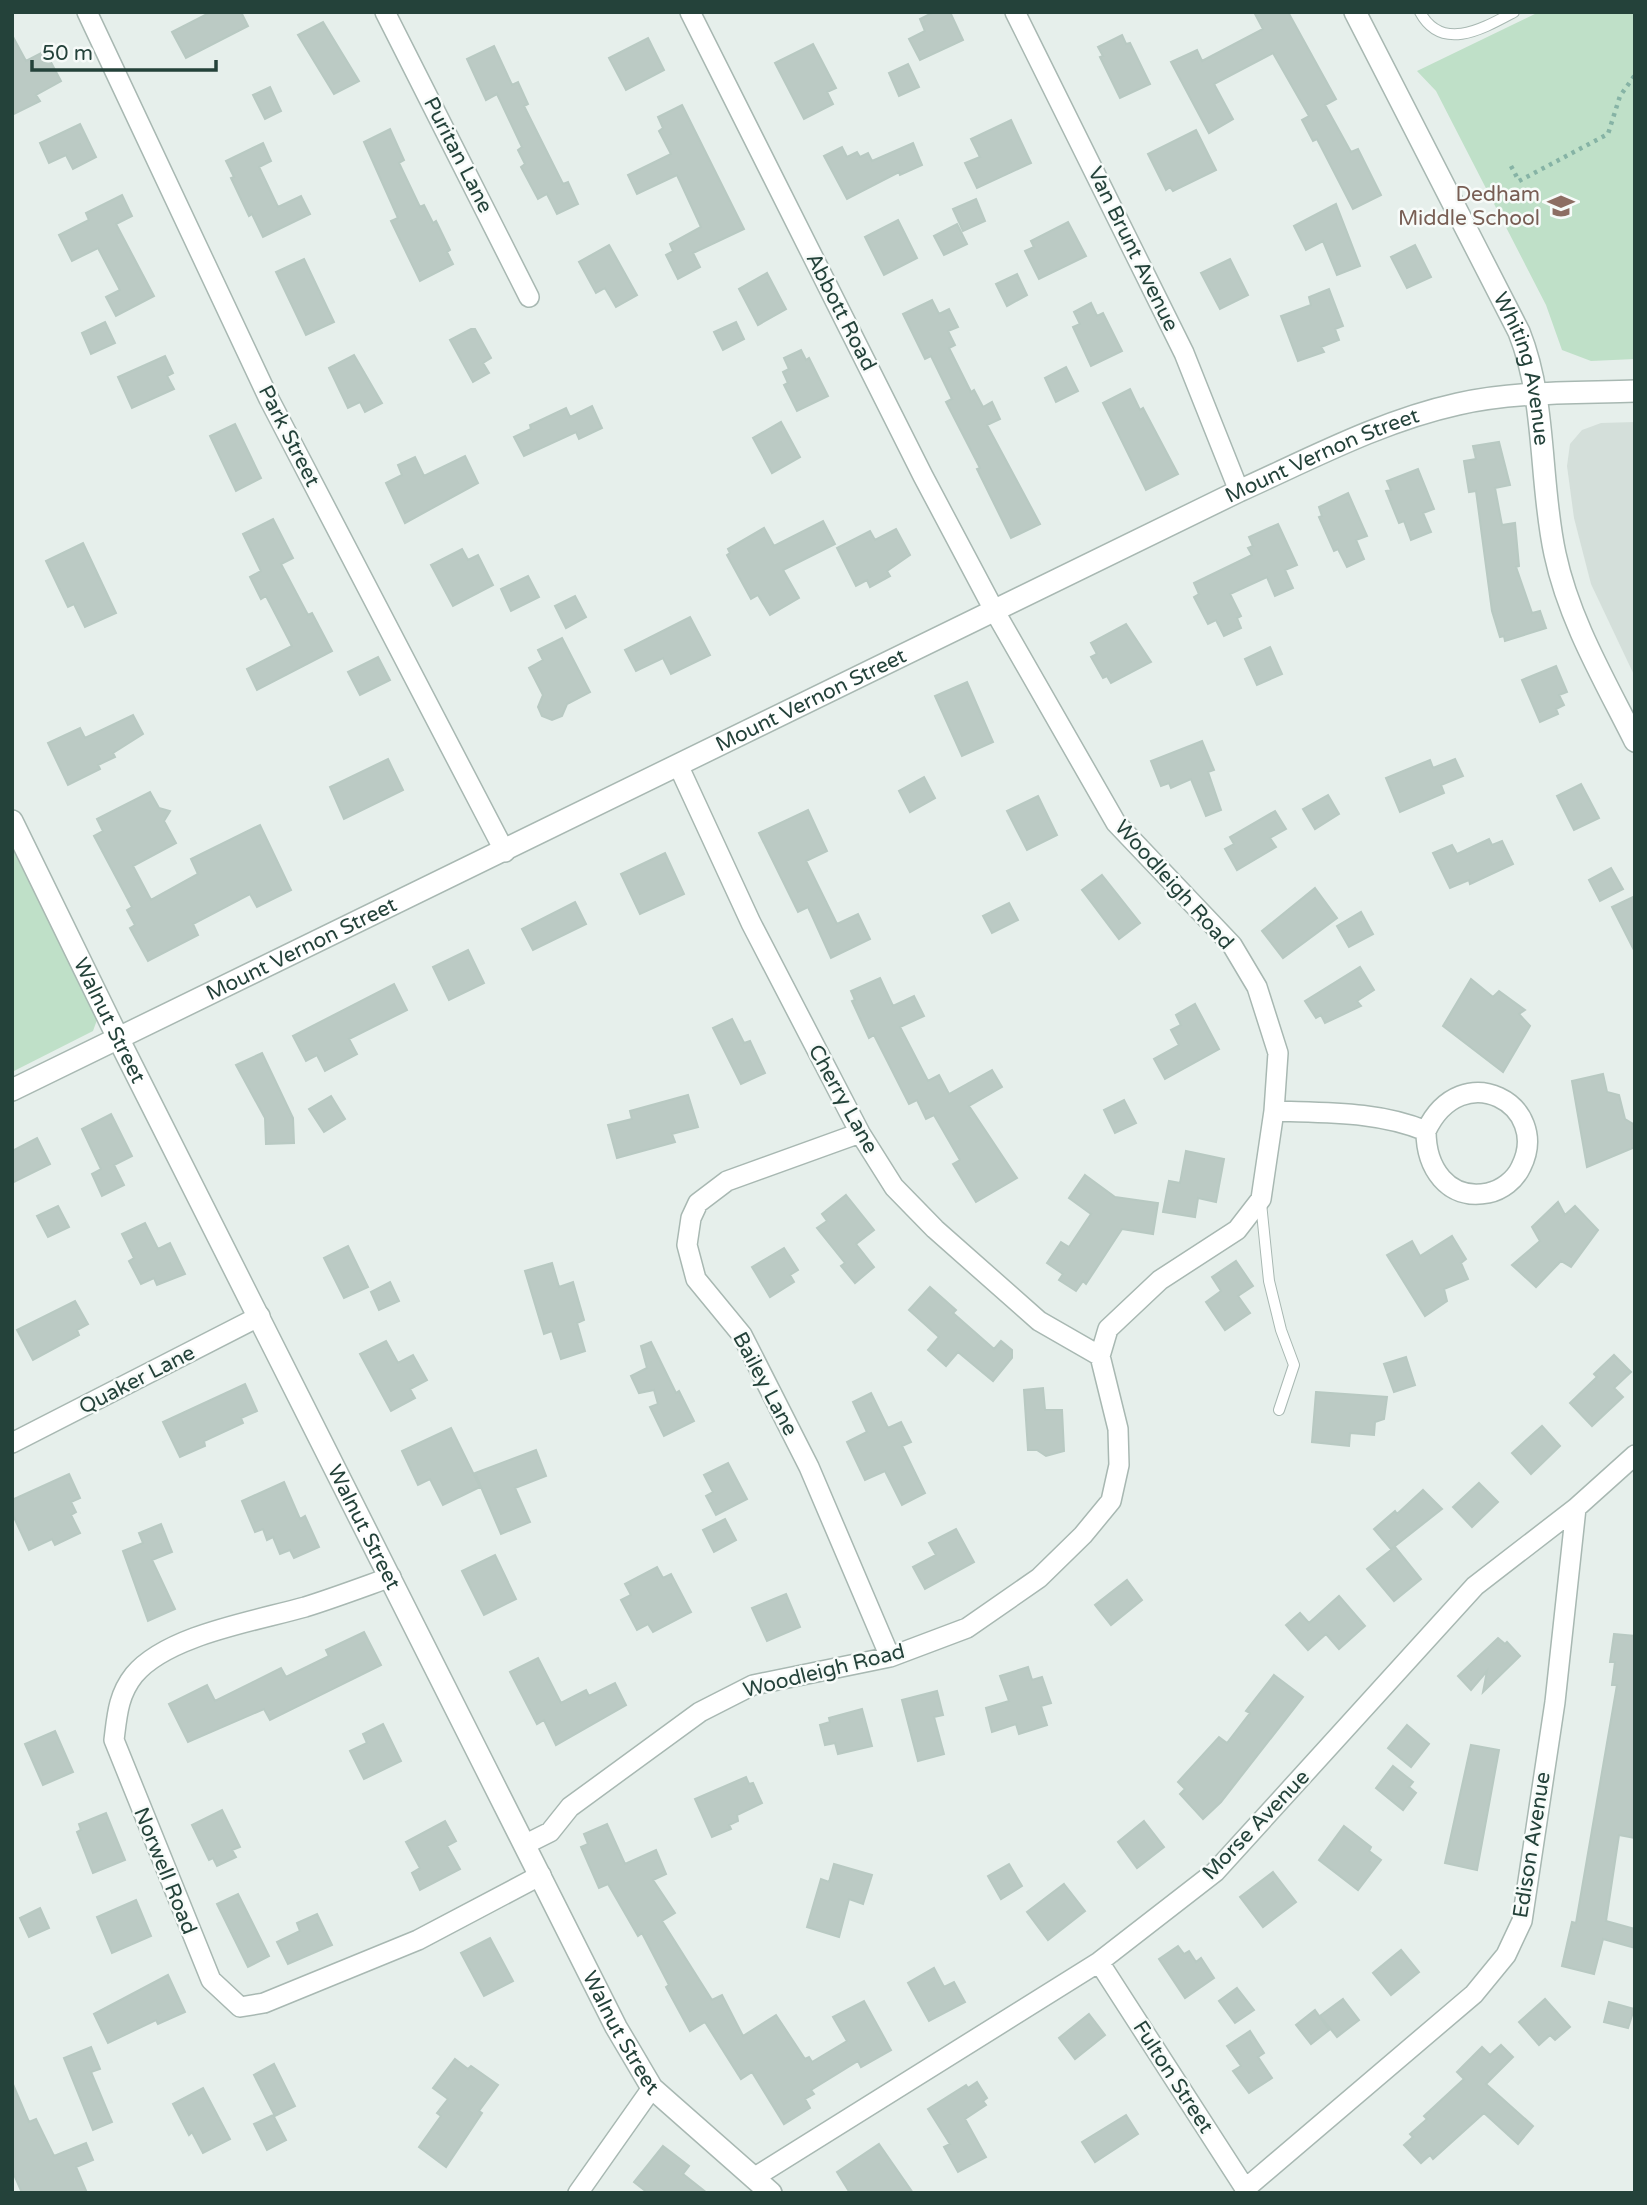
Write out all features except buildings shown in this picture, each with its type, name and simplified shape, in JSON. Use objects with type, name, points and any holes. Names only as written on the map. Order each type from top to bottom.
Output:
[{"type":"street","name":"Park Street","points":[[87,12],[269,399],[505,852]]},
{"type":"street","name":"Puritan Lane","points":[[386,12],[529,297]]},
{"type":"street","name":"Abbott Road","points":[[690,12],[994,610]]},
{"type":"street","name":"Van Brunt Avenue","points":[[1015,12],[1184,353],[1239,491]]},
{"type":"street","name":"Whiting Avenue","points":[[1355,12],[1530,358],[1546,508],[1555,557],[1586,642],[1635,741]]},
{"type":"street","name":"Mount Vernon Street","points":[[12,1090],[505,852],[1239,491],[1396,422],[1459,403],[1635,390]]},
{"type":"street","name":"Woodleigh Road","points":[[526,1844],[550,1832],[570,1807],[623,1767],[700,1712],[725,1698],[753,1685],[890,1657],[967,1628],[1039,1578],[1083,1535],[1111,1501],[1119,1465],[1118,1429],[1100,1356],[1108,1329],[1160,1279],[1237,1230],[1261,1199],[1274,1111],[1278,1054],[1257,987],[1232,945],[1115,823],[994,610]]},
{"type":"street","name":"Cherry Lane","points":[[679,767],[751,923],[860,1133],[894,1187],[935,1229],[1039,1321],[1100,1356]]},
{"type":"street","name":"Walnut Street","points":[[12,821],[119,1040],[616,2027],[652,2088],[771,2193]]},
{"type":"street","points":[[1473,1092],[1489,1093],[1504,1100],[1517,1111],[1525,1126],[1528,1142],[1525,1159],[1518,1174],[1506,1185],[1490,1193],[1473,1194],[1457,1190],[1442,1181],[1432,1168],[1426,1151],[1426,1131],[1443,1105],[1457,1096],[1473,1092]]},
{"type":"street","points":[[1274,1111],[1360,1114],[1403,1121],[1426,1131]]},
{"type":"street","name":"Bailey Lane","points":[[860,1133],[727,1181],[698,1203],[691,1218],[687,1245],[696,1279],[741,1335],[809,1467],[890,1657]]},
{"type":"street","name":"Quaker Lane","points":[[12,1443],[260,1316]]},
{"type":"street","name":"Morse Avenue","points":[[755,2177],[1099,1962],[1215,1872],[1475,1586],[1576,1508],[1635,1455]]},
{"type":"street","name":"Edison Avenue","points":[[1247,2191],[1474,1994],[1506,1955],[1522,1921],[1555,1702],[1576,1508]]},
{"type":"street","name":"Norwell Road","points":[[391,1577],[306,1606],[209,1632],[149,1660],[132,1676],[118,1702],[114,1740],[211,1980],[240,2007],[264,2003],[418,1940],[541,1875]]},
{"type":"street","name":"Fulton Street","points":[[1099,1962],[1247,2191]]},
{"type":"street","points":[[578,2193],[652,2088]]},
{"type":"lane","points":[[1420,12],[1434,29],[1464,36],[1514,12]]},
{"type":"lane","points":[[1261,1199],[1269,1281],[1281,1330],[1294,1365],[1279,1410]]},
{"type":"path","points":[[1511,166],[1519,181],[1608,134],[1620,96],[1635,75]]},
{"type":"shaded area","points":[[1635,422],[1635,677],[1591,584],[1574,518],[1567,466],[1570,444],[1582,430],[1601,423]]},
{"type":"green space","name":"Dedham Middle School","points":[[1539,12],[1635,12],[1635,359],[1591,361],[1562,350],[1546,305],[1436,91],[1417,71]]},
{"type":"green space","points":[[12,847],[97,1020],[93,1031],[12,1072]]},
{"type":"place","name":"Dedham Middle School","points":[[1561,206]]}]
